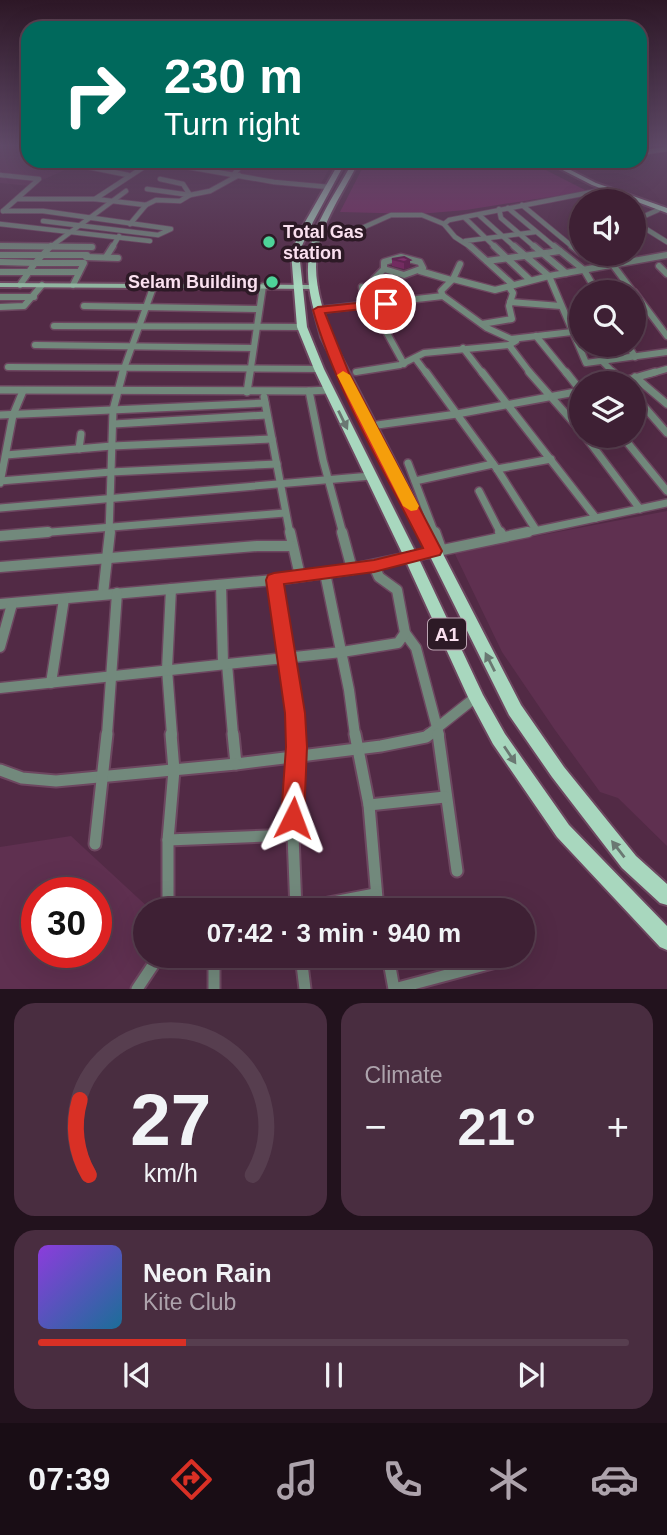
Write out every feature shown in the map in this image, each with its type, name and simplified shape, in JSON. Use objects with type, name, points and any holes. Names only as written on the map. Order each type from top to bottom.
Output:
[{"type":"main road","name":"A1","points":[[326,192],[298,243],[295,260],[302,327],[319,369],[411,556],[476,697],[499,739],[563,831],[667,940]]},
{"type":"main road","name":"A1","points":[[341,192],[314,247],[312,265],[318,310],[326,337],[370,426],[437,550],[515,710],[558,772],[629,862],[667,897]]},
{"type":"main road","points":[[614,192],[664,212]]},
{"type":"main road","points":[[646,206],[664,212]]},
{"type":"street","points":[[1,213],[24,192]]},
{"type":"street","points":[[95,199],[104,192]]},
{"type":"street","points":[[20,285],[55,241],[125,192]]},
{"type":"street","points":[[169,192],[190,195],[212,192]]},
{"type":"street","points":[[17,199],[62,197],[146,205],[159,200],[180,201],[190,195]]},
{"type":"street","points":[[444,224],[449,220],[569,196]]},
{"type":"street","points":[[24,211],[42,197]]},
{"type":"street","points":[[43,211],[62,197]]},
{"type":"street","points":[[133,204],[139,198]]},
{"type":"street","points":[[34,228],[78,199]]},
{"type":"street","points":[[106,257],[116,240],[146,205]]},
{"type":"street","points":[[522,205],[569,243]]},
{"type":"street","points":[[508,208],[584,270],[590,280]]},
{"type":"street","points":[[499,209],[501,218],[566,273]]},
{"type":"street","points":[[1,213],[43,211],[171,229],[161,234],[43,221]]},
{"type":"street","points":[[646,216],[664,212]]},
{"type":"street","points":[[362,228],[391,215],[422,215],[444,224],[452,235],[465,241],[510,286],[513,295],[510,302],[510,321],[482,324]]},
{"type":"street","points":[[479,215],[549,276],[569,325]]},
{"type":"street","points":[[465,218],[530,280]]},
{"type":"street","points":[[0,224],[70,232],[99,239],[150,241]]},
{"type":"street","points":[[646,229],[667,242]]},
{"type":"street","points":[[465,241],[536,232]]},
{"type":"street","points":[[1,247],[8,239]]},
{"type":"street","points":[[73,285],[92,247],[99,239]]},
{"type":"street","points":[[1,247],[92,247]]},
{"type":"street","points":[[487,261],[560,251]]},
{"type":"street","points":[[379,252],[388,260]]},
{"type":"street","points":[[0,255],[86,259]]},
{"type":"street","points":[[646,259],[667,255]]},
{"type":"street","points":[[386,304],[402,286],[374,279],[384,269],[384,262],[401,257],[415,259],[423,265],[421,271]]},
{"type":"street","points":[[0,262],[35,263],[118,258]]},
{"type":"street","points":[[460,264],[441,291],[443,296],[513,343],[538,384],[569,417]]},
{"type":"street","points":[[384,269],[401,275],[421,271],[491,289],[606,266]]},
{"type":"street","points":[[659,266],[667,274]]},
{"type":"street","points":[[0,272],[79,272]]},
{"type":"street","points":[[0,285],[314,287]]},
{"type":"street","points":[[0,307],[21,307],[34,298],[41,285]]},
{"type":"street","points":[[103,594],[110,527],[113,410],[116,391],[154,285]]},
{"type":"street","points":[[247,392],[263,286]]},
{"type":"street","points":[[362,286],[369,306],[404,363]]},
{"type":"street","points":[[318,310],[443,296]]},
{"type":"street","points":[[0,297],[34,298]]},
{"type":"street","points":[[510,302],[561,306]]},
{"type":"street","points":[[85,306],[258,309]]},
{"type":"street","points":[[646,308],[667,335]]},
{"type":"street","points":[[54,326],[302,327]]},
{"type":"street","points":[[356,372],[404,363],[424,354],[513,343],[536,336],[569,332]]},
{"type":"street","points":[[536,336],[569,376]]},
{"type":"street","points":[[35,345],[253,348]]},
{"type":"street","points":[[463,348],[596,518]]},
{"type":"street","points":[[646,355],[667,352]]},
{"type":"street","points":[[583,357],[585,362],[635,357]]},
{"type":"street","points":[[415,358],[495,467],[536,530]]},
{"type":"street","points":[[603,362],[611,371]]},
{"type":"street","points":[[8,367],[319,369]]},
{"type":"street","points":[[646,375],[666,370]]},
{"type":"street","points":[[646,386],[667,404]]},
{"type":"street","points":[[0,390],[329,390]]},
{"type":"street","points":[[23,391],[13,415],[0,482],[111,472],[277,464]]},
{"type":"street","points":[[309,391],[352,569]]},
{"type":"street","points":[[264,392],[285,513],[300,576]]},
{"type":"street","points":[[370,426],[457,414],[569,393]]},
{"type":"street","points":[[0,415],[265,403]]},
{"type":"street","points":[[646,408],[667,433]]},
{"type":"street","points":[[114,424],[267,415]]},
{"type":"street","points":[[79,449],[81,434]]},
{"type":"street","points":[[6,455],[112,446],[272,439]]},
{"type":"street","points":[[594,448],[640,509]]},
{"type":"street","points":[[632,448],[667,491]]},
{"type":"street","points":[[415,481],[449,475],[459,470],[551,459]]},
{"type":"street","points":[[408,463],[437,550]]},
{"type":"street","points":[[0,508],[371,476]]},
{"type":"street","points":[[479,491],[503,537]]},
{"type":"street","points":[[0,604],[274,580],[374,566],[437,550],[667,503]]},
{"type":"street","points":[[0,536],[285,513]]},
{"type":"street","points":[[0,567],[247,547],[292,546]]},
{"type":"street","points":[[374,566],[379,578],[397,590],[405,633],[416,648],[438,729],[457,871]]},
{"type":"street","points":[[325,573],[369,805],[376,898]]},
{"type":"street","points":[[274,580],[295,713],[293,835],[296,898]]},
{"type":"street","points":[[220,585],[236,764]]},
{"type":"street","points":[[168,898],[168,840],[174,770],[167,669],[171,589]]},
{"type":"street","points":[[95,844],[105,777],[117,593]]},
{"type":"street","points":[[51,684],[64,599]]},
{"type":"street","points":[[0,647],[12,604]]},
{"type":"street","points":[[0,688],[342,652],[398,643],[405,633]]},
{"type":"street","points":[[0,770],[38,781],[295,758],[426,737],[476,697]]},
{"type":"street","points":[[369,805],[445,797]]},
{"type":"street","points":[[168,840],[293,835]]},
{"type":"street","points":[[360,898],[375,894]]},
{"type":"street","points":[[137,989],[151,968]]},
{"type":"street","points":[[214,968],[214,989]]},
{"type":"street","points":[[302,968],[305,989]]},
{"type":"street","points":[[390,968],[394,989],[473,968]]},
{"type":"shaded area","points":[[350,192],[569,192],[466,210],[419,214],[340,212]]},
{"type":"shaded area","points":[[667,511],[667,846],[618,798],[600,792],[555,730],[502,652],[454,552]]},
{"type":"shaded area","points":[[71,836],[138,898],[133,898],[133,968],[147,968],[133,989],[0,989],[0,847]]},
{"type":"building","points":[[404,257],[410,260],[404,262],[392,259]]},
{"type":"slow traffic","points":[[343,375],[411,506]]},
{"type":"place","name":"Total Gas station","points":[[269,242]]},
{"type":"place","name":"Selam Building","points":[[272,282]]},
{"type":"route","points":[[293,818],[297,747],[295,713],[274,580],[374,566],[434,551],[343,373],[326,337],[318,310],[386,304]]}]
